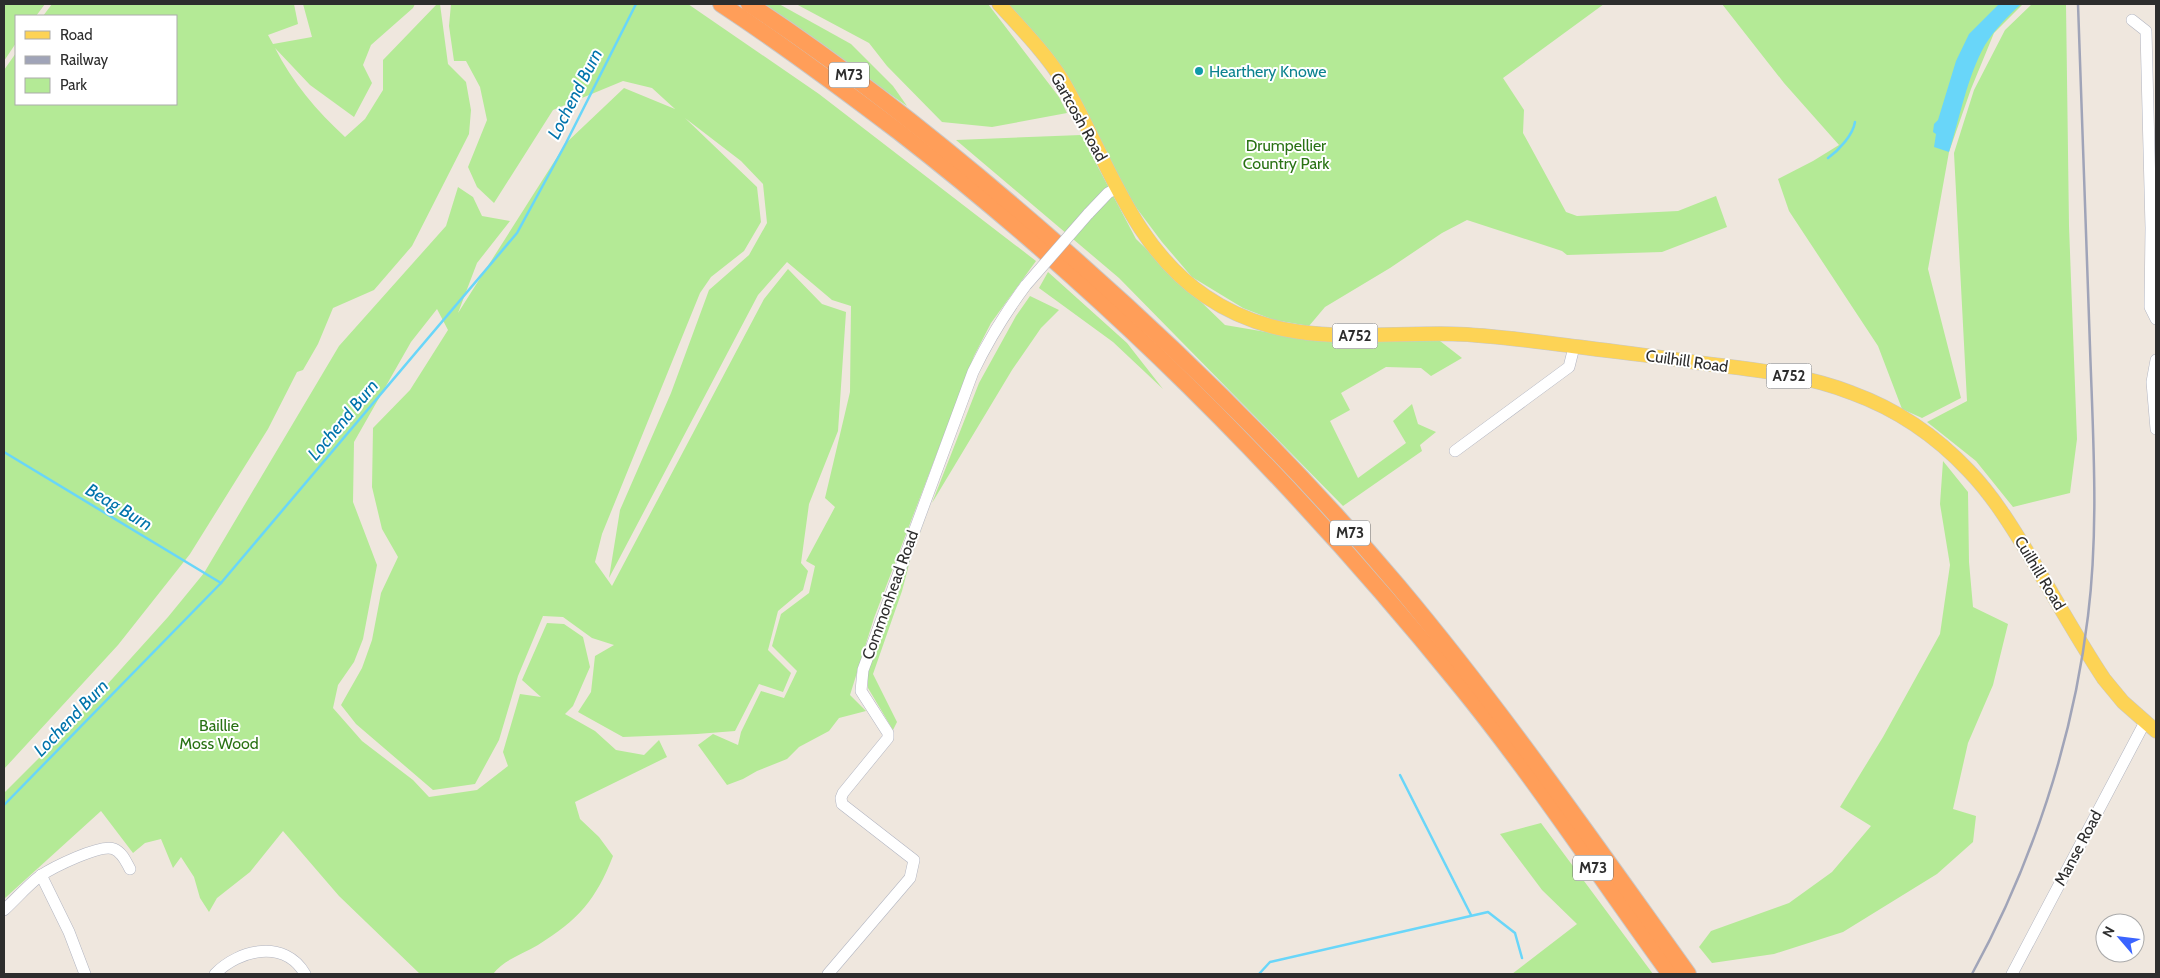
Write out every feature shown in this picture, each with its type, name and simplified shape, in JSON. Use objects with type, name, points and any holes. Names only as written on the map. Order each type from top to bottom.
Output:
[{"type":"highway","name":"M73","points":[[721,4],[843,89],[999,212],[1155,352],[1237,434],[1377,585],[1461,688],[1517,760],[1670,974]]},
{"type":"highway","name":"M73","points":[[748,4],[855,80],[1009,201],[1152,328],[1282,457],[1397,585],[1489,699],[1688,974]]},
{"type":"main road","name":"Gartcosh Road","points":[[998,4],[1060,77],[1117,188]]},
{"type":"main road","name":"Cuilhill Road","points":[[1117,188],[1140,229],[1156,252],[1175,272],[1205,296],[1257,322],[1295,332],[1328,336],[1452,334],[1512,339],[1654,356],[1815,381],[1869,399],[1916,426],[1948,451],[1989,494],[2006,518],[2104,679],[2123,702],[2151,726]]},
{"type":"street","points":[[2132,20],[2146,31],[2152,86],[2150,307],[2156,320]]},
{"type":"street","name":"Commonhead Road","points":[[828,974],[910,878],[914,860],[842,804],[841,798],[888,738],[888,733],[861,691],[863,670],[973,372],[989,339],[1026,285],[1088,214],[1108,193],[1117,188]]},
{"type":"street","points":[[1455,450],[1569,367],[1574,346]]},
{"type":"street","points":[[2156,360],[2152,382],[2156,429]]},
{"type":"street","name":"Manse Road","points":[[2012,974],[2151,726]]},
{"type":"street","points":[[4,910],[41,875],[96,849],[107,847],[121,853],[130,869]]},
{"type":"street","points":[[41,875],[69,932],[85,974]]},
{"type":"street","points":[[215,974],[237,958],[248,953],[265,951],[283,955],[294,961],[305,974]]},
{"type":"green space","points":[[4,4],[45,4],[37,15],[15,15],[15,44],[4,61]]},
{"type":"green space","points":[[52,4],[294,4],[298,24],[268,35],[273,44],[312,37],[303,4],[415,4],[413,8],[371,45],[363,65],[372,83],[354,117],[310,85],[275,48],[289,73],[306,95],[345,137],[365,119],[383,90],[383,60],[437,4],[440,4],[448,64],[466,82],[471,110],[469,134],[412,246],[374,290],[333,308],[318,344],[303,370],[297,372],[268,429],[190,554],[118,645],[4,769],[4,70],[15,54],[15,105],[178,105],[178,15],[44,15]]},
{"type":"green space","name":"Baillie Moss Wood","points":[[451,4],[688,4],[819,94],[1036,261],[991,323],[974,356],[874,618],[850,695],[866,711],[839,718],[829,731],[799,747],[787,759],[727,785],[698,745],[713,734],[738,745],[741,732],[761,691],[784,698],[797,671],[772,646],[781,614],[809,593],[815,566],[806,561],[835,507],[825,498],[850,392],[851,306],[832,300],[787,262],[758,295],[609,578],[620,510],[671,393],[709,290],[749,255],[767,223],[763,184],[741,161],[685,118],[757,187],[761,222],[744,251],[711,277],[700,293],[602,534],[595,562],[612,586],[764,299],[788,269],[822,304],[846,312],[838,431],[809,504],[801,563],[808,571],[803,590],[778,611],[768,650],[791,673],[783,692],[759,684],[735,731],[623,737],[578,712],[591,692],[595,656],[614,645],[592,638],[563,617],[543,616],[518,676],[499,740],[475,784],[433,790],[356,724],[341,705],[362,668],[372,640],[381,593],[398,557],[382,529],[372,487],[373,428],[410,390],[448,330],[437,309],[411,342],[354,442],[353,502],[377,565],[363,639],[354,662],[338,685],[333,708],[362,741],[413,780],[429,797],[477,790],[508,766],[503,752],[520,694],[541,697],[522,680],[547,623],[564,624],[583,637],[590,667],[573,706],[565,714],[595,731],[616,750],[644,755],[659,740],[667,757],[575,802],[580,819],[599,837],[613,856],[600,885],[584,908],[552,936],[508,961],[493,974],[420,974],[339,896],[283,831],[250,872],[217,898],[209,912],[200,898],[194,877],[181,857],[173,868],[161,839],[145,843],[133,853],[101,811],[4,899],[4,793],[58,739],[168,617],[204,573],[339,346],[446,226],[458,187],[473,197],[482,216],[510,221],[477,263],[458,313],[566,143],[624,88],[675,109],[652,88],[623,81],[553,110],[494,203],[477,187],[468,167],[487,120],[480,87],[466,61],[454,61],[449,26]]},
{"type":"green space","points":[[761,4],[779,4],[851,44],[893,86],[907,106]]},
{"type":"green space","points":[[796,4],[988,4],[1059,97],[1067,113],[992,127],[942,122],[887,66],[869,43]]},
{"type":"green space","name":"Drumpellier Country Park","points":[[1008,4],[1604,4],[1503,78],[1524,110],[1523,133],[1566,212],[1577,216],[1678,211],[1716,196],[1727,227],[1662,252],[1567,255],[1562,251],[1467,220],[1442,233],[1390,268],[1325,307],[1309,326],[1274,320],[1243,308],[1192,277],[1162,242],[1135,206],[1051,56]]},
{"type":"green space","points":[[1722,4],[2023,4],[1994,33],[1971,89],[1949,152],[1928,269],[1961,398],[1922,418],[1902,409],[1878,346],[1789,211],[1778,179],[1839,145],[1784,83]]},
{"type":"green space","points":[[2032,4],[2066,4],[2069,226],[2077,439],[2070,493],[2013,507],[1976,461],[1927,422],[1967,401],[1954,153],[1974,90],[2005,30]]},
{"type":"green space","points":[[1081,135],[1136,239],[1225,325],[1306,339],[1440,341],[1462,358],[1431,376],[1421,368],[1386,367],[1341,393],[1350,410],[1330,421],[1358,478],[1406,443],[1393,421],[1412,404],[1418,424],[1436,432],[1420,445],[1422,451],[1343,506],[1119,278],[956,140]]},
{"type":"green space","points":[[1048,272],[1127,343],[1163,389],[1113,342],[1039,288]]},
{"type":"green space","points":[[1030,296],[1059,310],[1041,328],[1012,370],[932,503],[979,383],[1016,316]]},
{"type":"green space","points":[[1943,461],[1968,492],[1969,562],[1973,607],[2008,624],[1993,685],[1968,743],[1953,809],[1976,816],[1973,842],[1937,874],[1843,932],[1774,954],[1712,963],[1699,947],[1711,931],[1789,903],[1832,872],[1871,826],[1840,807],[1883,737],[1940,634],[1950,565],[1940,504]]},
{"type":"green space","points":[[929,510],[911,557],[902,591],[873,674],[897,722],[893,730],[868,688],[868,670],[896,595]]},
{"type":"green space","points":[[1541,823],[1653,974],[1512,974],[1577,924],[1542,890],[1500,834]]},
{"type":"water","points":[[1999,4],[2021,4],[1993,34],[1979,57],[1973,70],[1949,152],[1934,147],[1936,134],[1933,132],[1934,124],[1938,120],[1956,61],[1969,34]]},
{"type":"waterway","name":"Lochend Burn","points":[[4,805],[221,583],[517,233],[566,143],[636,4]]},
{"type":"waterway","points":[[1828,158],[1845,142],[1855,122]]},
{"type":"waterway","name":"Beag Burn","points":[[4,452],[221,583]]},
{"type":"waterway","points":[[1400,775],[1471,915]]},
{"type":"waterway","points":[[1259,974],[1270,962],[1488,912],[1515,933],[1522,958]]},
{"type":"railway","points":[[1972,974],[1994,932],[2013,889],[2047,801],[2072,709],[2088,616],[2093,549],[2094,482],[2078,4]]},
{"type":"place","name":"Hearthery Knowe","points":[[1199,71]]}]
